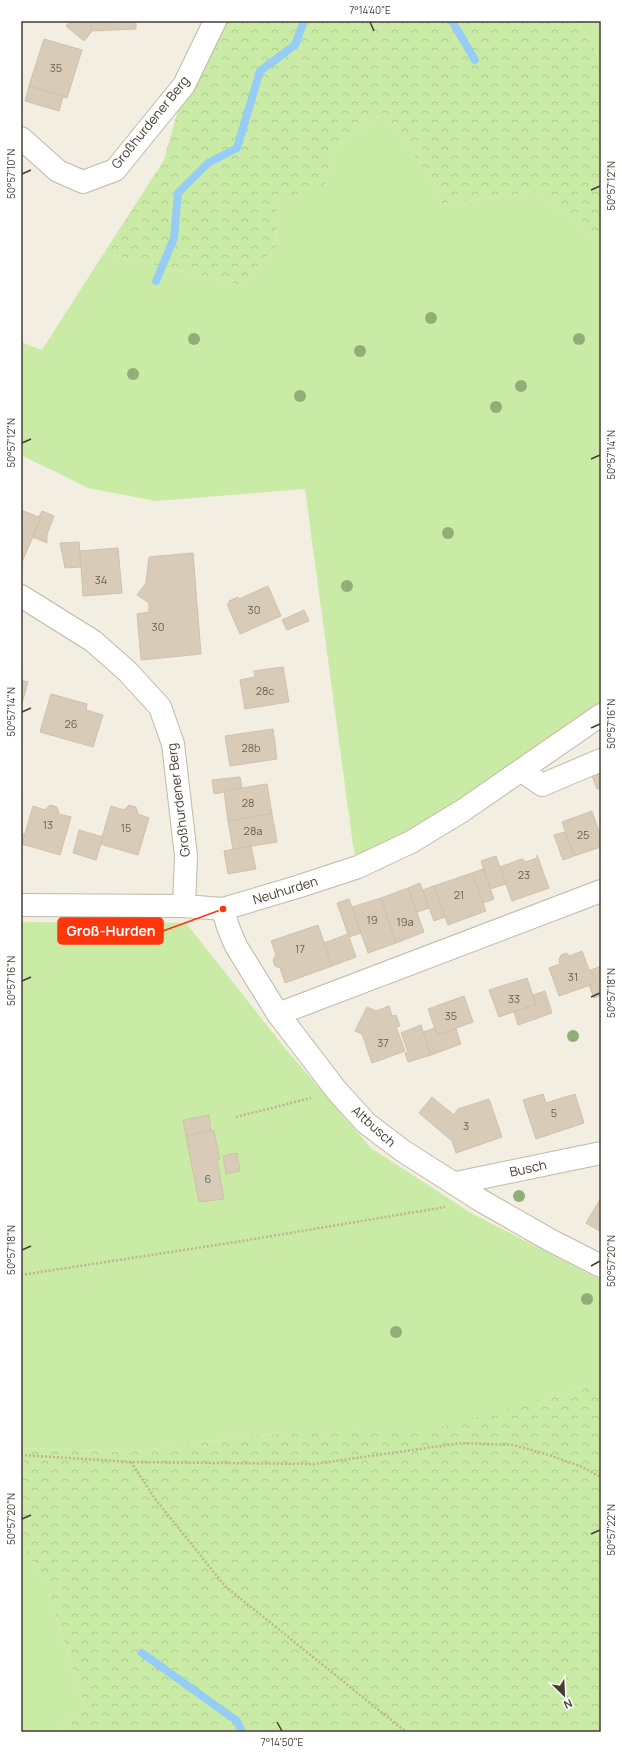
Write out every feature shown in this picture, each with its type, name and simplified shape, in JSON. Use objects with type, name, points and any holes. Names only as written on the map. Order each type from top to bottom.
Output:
[{"type":"street","name":"Großhurdener Berg","points":[[21,138],[58,171],[83,182],[115,170],[184,85],[215,21]]},
{"type":"street","name":"Großhurdener Berg","points":[[21,596],[93,641],[127,671],[160,707],[173,744],[186,856],[184,906]]},
{"type":"street","name":"Neuhurden","points":[[21,905],[184,906],[222,909],[297,887],[367,862],[410,842],[462,811],[601,715]]},
{"type":"street","points":[[522,771],[542,785],[601,760]]},
{"type":"street","points":[[278,1014],[601,891]]},
{"type":"street","name":"Altbusch","points":[[222,909],[236,946],[278,1014],[337,1091],[372,1128],[403,1151],[456,1183],[480,1200],[550,1240],[601,1266]]},
{"type":"street","name":"Busch","points":[[456,1183],[601,1154]]},
{"type":"path","points":[[236,1117],[337,1091]]},
{"type":"path","points":[[21,1275],[236,1242],[435,1209],[480,1200]]},
{"type":"path","points":[[21,1455],[131,1462],[314,1464],[462,1442],[513,1445],[546,1454],[580,1466],[601,1477]]},
{"type":"path","points":[[131,1462],[156,1500],[225,1586],[406,1732]]},
{"type":"green space","points":[[217,21],[578,21],[601,61],[601,243],[538,192],[442,204],[435,184],[383,113],[334,149],[325,186],[300,199],[278,189],[276,247],[241,285],[104,253],[164,160],[185,85]]},
{"type":"green space","points":[[578,21],[601,21],[601,61]]},
{"type":"green space","points":[[383,113],[435,184],[442,204],[538,192],[601,243],[601,715],[358,867],[353,845],[305,489],[156,501],[88,488],[21,455],[21,342],[42,350],[104,253],[241,285],[276,247],[278,189],[325,186],[334,149]]},
{"type":"green space","points":[[21,922],[186,923],[284,1047],[371,1148],[471,1213],[601,1280],[601,1383],[436,1429],[260,1435],[128,1452],[21,1448]]},
{"type":"green space","points":[[601,1383],[601,1732],[53,1732],[85,1709],[46,1583],[21,1543],[21,1448],[128,1452],[260,1435],[436,1428]]},
{"type":"green space","points":[[21,1543],[46,1583],[85,1709],[53,1732],[21,1732]]},
{"type":"building","points":[[70,21],[90,21],[92,31],[84,41],[66,26]]},
{"type":"building","points":[[90,21],[136,21],[136,29],[91,31]]},
{"type":"building","points":[[44,39],[82,50],[67,98],[29,86]]},
{"type":"building","points":[[29,86],[63,96],[59,111],[25,101]]},
{"type":"building","points":[[21,510],[41,518],[22,562],[21,561]]},
{"type":"building","points":[[42,511],[54,516],[47,534],[47,543],[33,537],[41,518],[39,517]]},
{"type":"building","points":[[79,542],[81,567],[65,568],[60,543]]},
{"type":"building","points":[[118,548],[122,593],[83,596],[80,551]]},
{"type":"building","points":[[193,553],[201,654],[141,660],[137,614],[149,612],[149,603],[137,595],[146,583],[149,557]]},
{"type":"building","points":[[268,586],[281,616],[240,634],[227,604],[230,603],[229,601],[238,597],[239,599]]},
{"type":"building","points":[[304,610],[309,621],[287,630],[282,620]]},
{"type":"building","points":[[283,667],[289,702],[245,709],[240,680],[255,677],[254,671]]},
{"type":"building","points":[[21,680],[28,682],[21,707]]},
{"type":"building","points":[[51,694],[87,704],[86,710],[103,715],[93,747],[40,732]]},
{"type":"building","points":[[273,729],[277,759],[230,766],[225,736]]},
{"type":"building","points":[[601,771],[601,788],[597,789],[592,775]]},
{"type":"building","points":[[240,777],[242,788],[214,794],[212,780]]},
{"type":"building","points":[[267,784],[272,814],[228,821],[224,791]]},
{"type":"building","points":[[50,805],[57,807],[59,814],[71,817],[60,855],[22,844],[33,806],[45,810]]},
{"type":"building","points":[[129,805],[136,807],[138,814],[149,818],[138,855],[100,844],[111,806],[124,810]]},
{"type":"building","points":[[592,811],[601,838],[601,847],[574,856],[562,822]]},
{"type":"building","points":[[272,814],[277,842],[233,849],[228,821]]},
{"type":"building","points":[[79,830],[103,837],[96,860],[73,853]]},
{"type":"building","points":[[565,832],[574,856],[563,860],[554,835]]},
{"type":"building","points":[[21,833],[25,834],[21,847]]},
{"type":"building","points":[[251,846],[256,869],[228,874],[224,851]]},
{"type":"building","points":[[537,855],[549,888],[512,901],[500,867],[522,859],[526,862],[537,858]]},
{"type":"building","points":[[496,856],[506,884],[490,889],[481,861]]},
{"type":"building","points":[[483,869],[494,899],[483,903],[472,873]]},
{"type":"building","points":[[472,873],[486,911],[448,925],[434,886]]},
{"type":"building","points":[[420,883],[429,908],[417,912],[408,888]]},
{"type":"building","points":[[434,886],[445,917],[434,921],[423,890]]},
{"type":"building","points":[[408,888],[424,932],[396,943],[381,898]]},
{"type":"building","points":[[381,898],[396,943],[368,953],[352,907]]},
{"type":"building","points":[[349,899],[361,933],[349,937],[337,903]]},
{"type":"building","points":[[318,925],[332,966],[285,983],[280,968],[275,966],[273,960],[276,955],[271,941]]},
{"type":"building","points":[[348,934],[356,957],[332,966],[324,943]]},
{"type":"building","points":[[582,951],[589,970],[591,970],[596,983],[559,996],[549,968],[560,964],[559,960],[561,955],[566,953],[570,956]]},
{"type":"building","points":[[601,966],[601,995],[594,998],[589,985],[596,983],[591,970]]},
{"type":"building","points":[[527,978],[536,1004],[499,1017],[489,990]]},
{"type":"building","points":[[545,991],[552,1013],[518,1025],[514,1012],[536,1004],[533,995]]},
{"type":"building","points":[[464,996],[473,1022],[437,1035],[428,1009]]},
{"type":"building","points":[[389,1006],[392,1016],[396,1015],[400,1026],[396,1027],[405,1051],[372,1063],[362,1034],[355,1031],[367,1007],[376,1011]]},
{"type":"building","points":[[421,1025],[431,1055],[408,1062],[405,1053],[408,1052],[401,1033]]},
{"type":"building","points":[[435,1028],[437,1035],[456,1029],[461,1044],[431,1055],[423,1032]]},
{"type":"building","points":[[543,1094],[546,1103],[575,1094],[584,1123],[536,1139],[523,1100]]},
{"type":"building","points":[[432,1097],[454,1115],[458,1109],[489,1099],[502,1137],[456,1153],[452,1141],[419,1113]]},
{"type":"building","points":[[209,1115],[211,1130],[186,1136],[183,1120]]},
{"type":"building","points":[[211,1130],[214,1131],[220,1159],[217,1160],[224,1199],[199,1202],[186,1136]]},
{"type":"building","points":[[237,1153],[240,1171],[226,1174],[223,1156]]},
{"type":"building","points":[[601,1198],[601,1232],[586,1223]]},
{"type":"waterway","points":[[156,281],[174,238],[178,193],[208,163],[237,148],[260,71],[295,45],[304,21]]},
{"type":"waterway","points":[[452,21],[475,60]]},
{"type":"waterway","points":[[142,1653],[237,1721],[242,1732]]},
{"type":"place","name":"Groß-Hurden","points":[[223,909]]}]
